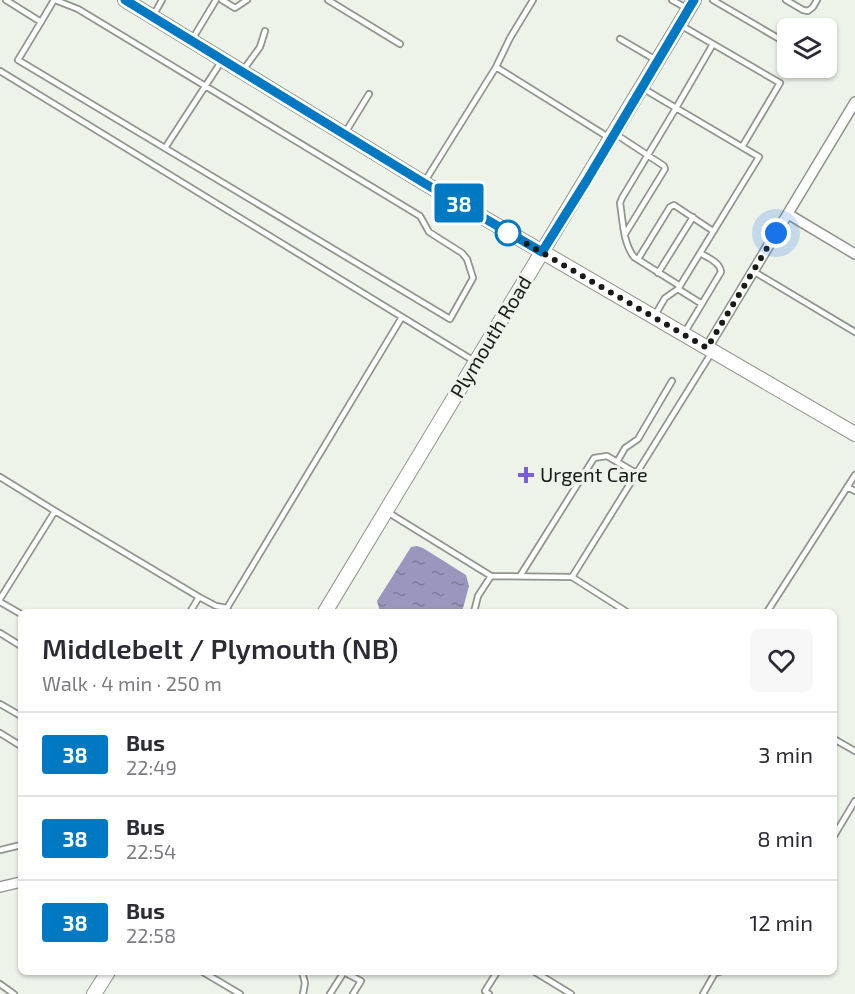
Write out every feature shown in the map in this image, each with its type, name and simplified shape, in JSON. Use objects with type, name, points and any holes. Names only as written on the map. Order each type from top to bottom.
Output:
[{"type":"main road","points":[[125,0],[424,183],[855,434]]},
{"type":"main road","name":"Plymouth Road","points":[[327,609],[692,5]]},
{"type":"main road","points":[[94,994],[106,975]]},
{"type":"street","points":[[710,350],[753,272],[854,105]]},
{"type":"street","points":[[788,214],[855,254]]},
{"type":"street","points":[[0,886],[18,883]]},
{"type":"lane","points":[[6,0],[41,22]]},
{"type":"lane","points":[[55,0],[78,9],[420,216],[429,232],[462,253],[467,259],[473,278],[450,319],[18,60],[41,22],[55,0]]},
{"type":"lane","points":[[152,17],[162,0]]},
{"type":"lane","points":[[192,40],[216,0]]},
{"type":"lane","points":[[222,0],[235,8],[247,0]]},
{"type":"lane","points":[[328,0],[400,44]]},
{"type":"lane","points":[[424,183],[496,67],[533,0]]},
{"type":"lane","points":[[672,0],[692,5]]},
{"type":"lane","points":[[713,0],[777,38]]},
{"type":"lane","points":[[786,0],[803,10],[813,7],[817,0]]},
{"type":"lane","points":[[680,24],[780,83],[742,147]]},
{"type":"lane","points":[[243,72],[260,47],[264,31]]},
{"type":"lane","points":[[620,39],[658,61]]},
{"type":"lane","points":[[702,304],[630,251],[620,203],[713,44]]},
{"type":"lane","points":[[165,148],[223,60]]},
{"type":"lane","points":[[496,67],[664,166],[665,169],[625,235]]},
{"type":"lane","points":[[0,71],[477,362]]},
{"type":"lane","points":[[642,87],[759,157],[679,287],[665,298],[653,317]]},
{"type":"lane","points":[[344,134],[369,94]]},
{"type":"lane","points":[[638,259],[670,207],[676,206],[713,231]]},
{"type":"lane","points":[[658,273],[693,217]]},
{"type":"lane","points":[[683,334],[721,273],[718,265],[700,253]]},
{"type":"lane","points":[[753,272],[855,332]]},
{"type":"lane","points":[[229,609],[402,317]]},
{"type":"lane","points":[[572,577],[710,350]]},
{"type":"lane","points":[[617,462],[625,448],[638,439],[672,381]]},
{"type":"lane","points":[[520,576],[594,458],[607,456],[636,473]]},
{"type":"lane","points":[[769,609],[855,475]]},
{"type":"lane","points":[[0,477],[199,597],[225,609]]},
{"type":"lane","points":[[847,487],[855,491]]},
{"type":"lane","points":[[18,612],[0,600],[55,511]]},
{"type":"lane","points":[[386,511],[491,576],[572,577],[622,609]]},
{"type":"lane","points":[[475,609],[478,596],[491,576]]},
{"type":"lane","points":[[192,609],[199,597]]},
{"type":"lane","points":[[0,633],[18,644]]},
{"type":"lane","points":[[0,704],[18,714]]},
{"type":"lane","points":[[0,733],[18,744]]},
{"type":"lane","points":[[837,740],[855,751]]},
{"type":"lane","points":[[837,831],[855,801]]},
{"type":"lane","points":[[0,850],[18,846]]},
{"type":"lane","points":[[207,975],[230,991],[240,994]]},
{"type":"lane","points":[[303,975],[305,983],[303,994]]},
{"type":"lane","points":[[331,994],[342,975]]},
{"type":"lane","points":[[350,975],[361,981],[353,994]]},
{"type":"lane","points":[[489,994],[485,992],[495,975]]},
{"type":"lane","points":[[540,975],[571,994]]},
{"type":"lane","points":[[703,994],[715,975]]},
{"type":"lane","points":[[0,984],[14,994]]},
{"type":"water","points":[[411,547],[423,548],[466,575],[469,586],[463,609],[379,609],[377,601]]},
{"type":"bus line","name":"38","points":[[125,0],[424,183],[542,252],[694,0]]},
{"type":"place","name":"Urgent Care","points":[[526,475]]},
{"type":"route","points":[[508,233],[707,348],[776,233]]}]
